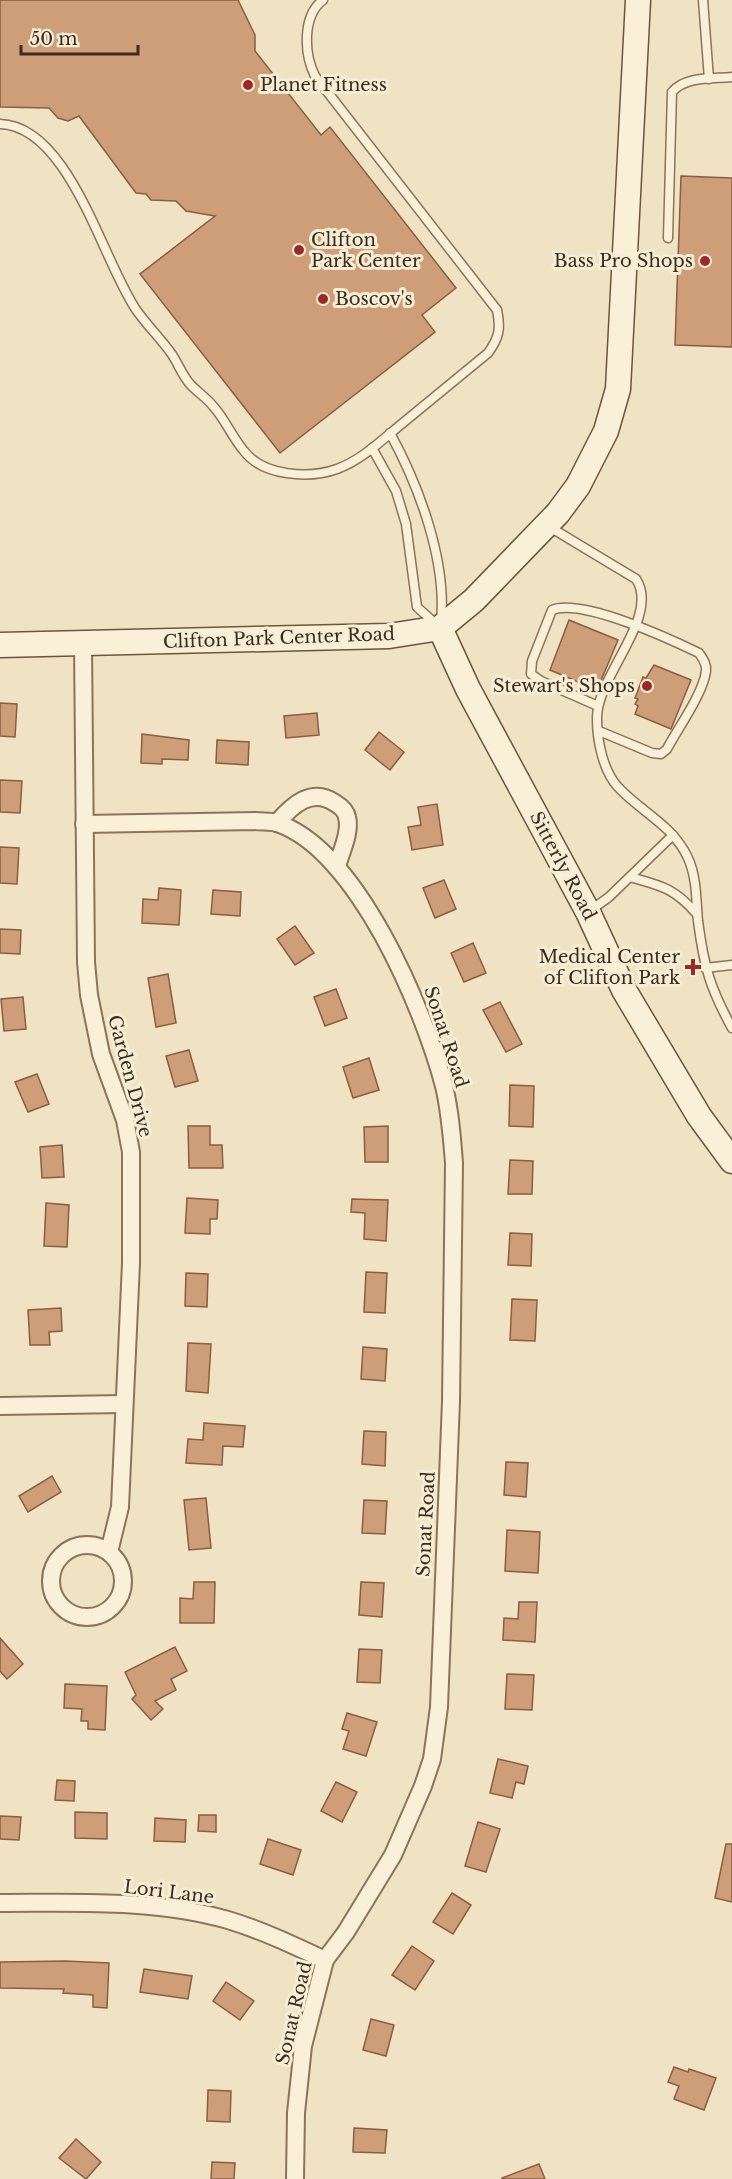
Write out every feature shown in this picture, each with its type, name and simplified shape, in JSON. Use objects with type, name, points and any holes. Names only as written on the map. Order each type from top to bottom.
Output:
[{"type":"street","points":[[440,628],[474,600],[547,525],[578,486],[606,432],[618,389],[638,0]]},
{"type":"street","name":"Clifton Park Center Road","points":[[0,645],[83,645],[389,636],[440,628]]},
{"type":"street","name":"Sitterly Road","points":[[440,628],[468,689],[588,912],[624,990],[699,1116],[732,1161]]},
{"type":"street","name":"Garden Drive","points":[[83,645],[84,824],[89,994],[101,1054],[125,1120],[131,1152],[131,1263],[120,1507],[109,1552]]},
{"type":"street","points":[[277,823],[290,807],[305,799],[318,796],[338,805],[348,818],[337,866]]},
{"type":"street","name":"Sonat Road","points":[[84,824],[255,821],[277,823],[309,842],[337,866],[357,893],[405,976],[444,1087],[454,1163],[452,1353],[439,1707],[432,1759],[393,1855],[325,1960],[303,2046],[296,2113],[295,2179]]},
{"type":"street","points":[[0,1406],[123,1404]]},
{"type":"street","points":[[81,1545],[100,1547],[109,1552],[116,1559],[123,1575],[121,1593],[117,1601],[103,1613],[94,1616],[76,1615],[61,1605],[55,1598],[51,1579],[57,1561],[72,1548],[81,1545]]},
{"type":"street","name":"Lori Lane","points":[[0,1903],[82,1903],[191,1911],[228,1920],[279,1938],[325,1960]]},
{"type":"lane","points":[[0,124],[18,126],[29,132],[42,143],[67,175],[86,204],[121,283],[137,310],[172,355],[189,383],[214,406],[245,453],[278,471],[304,476],[337,469],[372,448],[488,353],[500,337],[500,323],[497,310],[315,76],[308,63],[308,19],[315,6],[323,0]]},
{"type":"lane","points":[[703,0],[709,79]]},
{"type":"lane","points":[[668,238],[672,92],[679,84],[732,77]]},
{"type":"lane","points":[[390,433],[414,481],[435,552],[444,597],[440,628]]},
{"type":"lane","points":[[372,448],[396,491],[406,524],[417,607],[440,628]]},
{"type":"lane","points":[[547,525],[636,579],[643,590],[643,605],[598,706],[599,731],[608,773],[673,835],[688,858],[696,890],[705,968],[713,994],[728,1013],[732,1028]]},
{"type":"lane","points":[[598,706],[541,681],[531,674],[532,661],[552,610],[560,607],[635,624],[699,653],[706,670],[701,685],[667,749],[661,754],[652,753],[599,731]]},
{"type":"lane","points":[[588,912],[630,877],[673,835]]},
{"type":"lane","points":[[630,877],[661,885],[681,895],[697,914]]},
{"type":"lane","points":[[705,968],[732,965]]},
{"type":"building","name":"Clifton Park Center","points":[[0,0],[238,0],[255,35],[255,51],[321,135],[330,127],[456,288],[422,315],[435,332],[280,453],[140,274],[215,216],[186,211],[176,201],[151,200],[146,194],[136,193],[79,116],[68,121],[58,118],[49,108],[0,107]]},
{"type":"building","name":"Bass Pro Shops","points":[[681,176],[732,178],[732,347],[675,345]]},
{"type":"building","points":[[569,620],[618,640],[597,690],[550,670]]},
{"type":"building","points":[[654,665],[691,680],[671,729],[635,714],[638,706],[635,704],[638,699],[635,698],[643,677],[646,678]]},
{"type":"building","points":[[0,703],[17,704],[15,737],[0,736]]},
{"type":"building","points":[[317,713],[319,735],[286,738],[284,716]]},
{"type":"building","points":[[379,732],[404,752],[390,770],[365,750]]},
{"type":"building","points":[[142,734],[189,740],[188,760],[162,759],[162,764],[141,763]]},
{"type":"building","points":[[217,740],[249,742],[248,765],[216,763]]},
{"type":"building","points":[[0,780],[22,781],[20,813],[0,812]]},
{"type":"building","points":[[437,804],[443,845],[412,850],[408,827],[421,825],[418,807]]},
{"type":"building","points":[[0,847],[19,848],[17,884],[0,883]]},
{"type":"building","points":[[444,880],[456,909],[435,918],[423,888]]},
{"type":"building","points":[[159,888],[181,890],[179,925],[142,923],[143,899],[158,900]]},
{"type":"building","points":[[213,890],[241,892],[240,916],[211,914]]},
{"type":"building","points":[[295,926],[314,953],[295,965],[277,939]]},
{"type":"building","points":[[0,929],[21,930],[20,954],[0,953]]},
{"type":"building","points":[[473,943],[486,973],[464,982],[451,953]]},
{"type":"building","points":[[168,974],[176,1023],[156,1027],[148,978]]},
{"type":"building","points":[[336,989],[347,1018],[325,1026],[314,997]]},
{"type":"building","points":[[23,997],[26,1029],[4,1031],[1,999]]},
{"type":"building","points":[[500,1002],[522,1044],[506,1052],[483,1010]]},
{"type":"building","points":[[189,1050],[198,1081],[175,1087],[166,1056]]},
{"type":"building","points":[[369,1058],[379,1090],[353,1098],[343,1067]]},
{"type":"building","points":[[37,1074],[49,1104],[28,1112],[15,1082]]},
{"type":"building","points":[[510,1085],[534,1086],[533,1127],[509,1126]]},
{"type":"building","points":[[188,1126],[210,1126],[210,1145],[222,1145],[223,1168],[189,1168]]},
{"type":"building","points":[[388,1126],[388,1162],[365,1162],[364,1127]]},
{"type":"building","points":[[62,1145],[64,1177],[42,1178],[40,1147]]},
{"type":"building","points":[[510,1160],[533,1161],[532,1194],[508,1194]]},
{"type":"building","points":[[187,1198],[218,1200],[217,1219],[210,1219],[210,1234],[185,1233]]},
{"type":"building","points":[[352,1199],[388,1200],[386,1241],[364,1239],[365,1213],[351,1212]]},
{"type":"building","points":[[46,1203],[69,1205],[67,1247],[44,1246]]},
{"type":"building","points":[[510,1233],[532,1234],[531,1266],[508,1265]]},
{"type":"building","points":[[366,1272],[387,1273],[385,1313],[364,1312]]},
{"type":"building","points":[[186,1273],[208,1274],[207,1307],[185,1306]]},
{"type":"building","points":[[512,1299],[537,1300],[535,1341],[510,1340]]},
{"type":"building","points":[[61,1308],[62,1331],[49,1332],[50,1345],[30,1345],[28,1310]]},
{"type":"building","points":[[188,1343],[211,1344],[208,1393],[186,1391]]},
{"type":"building","points":[[363,1347],[387,1349],[385,1381],[361,1379]]},
{"type":"building","points":[[204,1423],[245,1426],[243,1447],[223,1446],[222,1465],[186,1463],[188,1439],[203,1440]]},
{"type":"building","points":[[364,1431],[386,1432],[385,1466],[362,1464]]},
{"type":"building","points":[[506,1462],[528,1463],[526,1497],[504,1495]]},
{"type":"building","points":[[52,1476],[61,1492],[28,1512],[19,1496]]},
{"type":"building","points":[[206,1498],[211,1548],[189,1550],[184,1500]]},
{"type":"building","points":[[364,1500],[387,1501],[385,1534],[362,1533]]},
{"type":"building","points":[[507,1530],[540,1532],[538,1573],[505,1571]]},
{"type":"building","points":[[194,1582],[215,1582],[214,1623],[180,1623],[180,1598],[193,1599]]},
{"type":"building","points":[[361,1582],[384,1583],[382,1617],[359,1615]]},
{"type":"building","points":[[519,1602],[537,1602],[535,1642],[503,1640],[504,1618],[518,1619]]},
{"type":"building","points":[[0,1638],[23,1664],[7,1679],[0,1671]]},
{"type":"building","points":[[175,1647],[187,1671],[171,1679],[176,1690],[155,1701],[163,1709],[151,1720],[132,1699],[136,1695],[125,1672]]},
{"type":"building","points":[[359,1649],[382,1650],[380,1683],[357,1682]]},
{"type":"building","points":[[507,1674],[534,1675],[532,1710],[505,1709]]},
{"type":"building","points":[[65,1684],[107,1686],[105,1730],[88,1729],[88,1721],[81,1721],[82,1709],[64,1708]]},
{"type":"building","points":[[347,1713],[377,1722],[366,1756],[343,1749],[349,1731],[342,1729]]},
{"type":"building","points":[[498,1759],[528,1766],[524,1784],[516,1782],[512,1798],[490,1793]]},
{"type":"building","points":[[57,1780],[75,1781],[74,1801],[55,1800]]},
{"type":"building","points":[[336,1782],[357,1792],[342,1822],[321,1811]]},
{"type":"building","points":[[75,1812],[107,1813],[107,1839],[75,1838]]},
{"type":"building","points":[[199,1815],[216,1815],[216,1832],[198,1831]]},
{"type":"building","points":[[0,1816],[21,1817],[19,1840],[0,1839]]},
{"type":"building","points":[[155,1818],[186,1820],[185,1842],[154,1841]]},
{"type":"building","points":[[478,1822],[500,1829],[486,1872],[465,1866]]},
{"type":"building","points":[[268,1839],[301,1850],[293,1875],[260,1864]]},
{"type":"building","points":[[726,1844],[732,1844],[732,1902],[715,1898]]},
{"type":"building","points":[[452,1893],[471,1905],[453,1934],[433,1922]]},
{"type":"building","points":[[412,1946],[434,1961],[415,1990],[392,1975]]},
{"type":"building","points":[[0,1962],[109,1963],[107,2008],[93,2007],[93,1995],[63,1993],[64,1989],[0,1988]]},
{"type":"building","points":[[144,1969],[192,1976],[188,1999],[140,1992]]},
{"type":"building","points":[[226,1982],[254,2001],[240,2020],[213,2001]]},
{"type":"building","points":[[371,2019],[394,2025],[386,2056],[363,2050]]},
{"type":"building","points":[[674,2067],[688,2072],[689,2069],[716,2078],[704,2110],[674,2099],[679,2086],[668,2082]]},
{"type":"building","points":[[208,2090],[231,2091],[230,2122],[207,2121]]},
{"type":"building","points":[[354,2128],[387,2130],[385,2153],[353,2152]]},
{"type":"building","points":[[76,2139],[101,2162],[86,2179],[59,2158]]},
{"type":"building","points":[[212,2162],[235,2163],[234,2179],[211,2179]]},
{"type":"building","points":[[539,2164],[545,2179],[502,2179],[502,2178]]},
{"type":"place","name":"Planet Fitness","points":[[248,85]]},
{"type":"place","name":"Clifton Park Center","points":[[299,250]]},
{"type":"place","name":"Bass Pro Shops","points":[[705,261]]},
{"type":"place","name":"Boscov's","points":[[323,299]]},
{"type":"place","name":"Stewart's Shops","points":[[647,686]]},
{"type":"place","name":"Medical Center of Clifton Park","points":[[693,967]]}]
